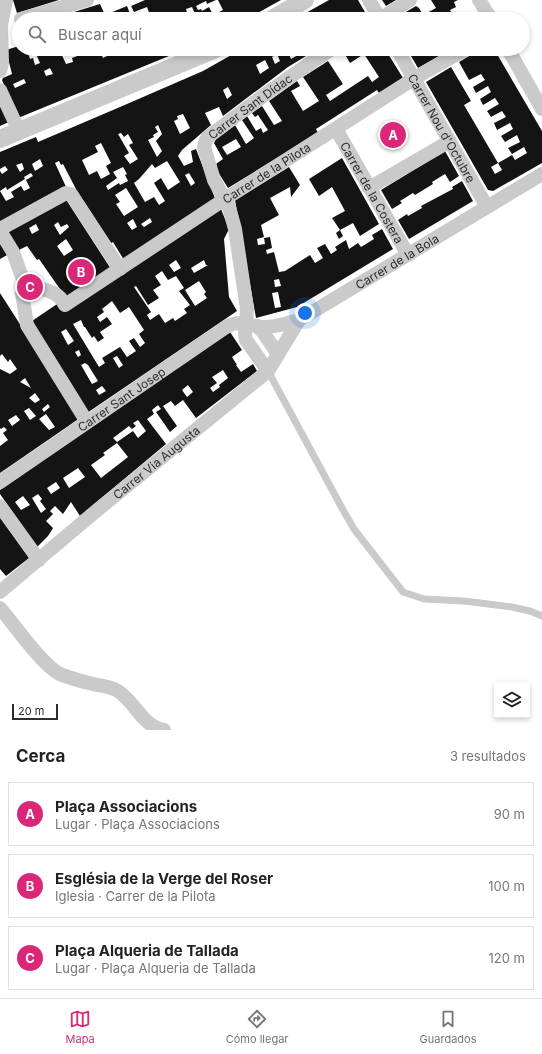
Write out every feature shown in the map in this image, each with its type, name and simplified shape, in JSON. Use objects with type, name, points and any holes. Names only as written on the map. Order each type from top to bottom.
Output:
[{"type":"street","points":[[0,71],[2,63],[1,24],[6,0]]},
{"type":"street","points":[[45,12],[87,0]]},
{"type":"street","points":[[284,12],[305,0]]},
{"type":"street","points":[[369,0],[376,12]]},
{"type":"street","points":[[391,12],[410,0]]},
{"type":"street","points":[[479,0],[486,12]]},
{"type":"street","points":[[1,24],[12,21]]},
{"type":"street","points":[[0,139],[199,56]]},
{"type":"street","name":"Carrer Sant Dídac","points":[[268,371],[246,340],[251,324],[247,309],[235,230],[229,207],[214,180],[204,147],[206,140],[288,77],[321,56]]},
{"type":"street","name":"Carrer Nou d'Octubre","points":[[402,56],[487,207]]},
{"type":"street","name":"Carrer de la Pilota","points":[[25,286],[53,291],[65,304],[69,302],[336,128],[415,78],[454,56]]},
{"type":"street","points":[[512,56],[542,109]]},
{"type":"street","points":[[0,90],[19,131]]},
{"type":"street","name":"Carrer de la Costera","points":[[336,128],[408,255]]},
{"type":"street","points":[[369,188],[450,141]]},
{"type":"street","name":"Carrer de la Bola","points":[[251,324],[275,326],[299,320],[542,174]]},
{"type":"street","points":[[87,422],[27,325],[25,286],[14,252],[0,230],[66,193],[69,193],[120,269]]},
{"type":"street","name":"Carrer Via Augusta","points":[[0,592],[107,502],[268,371],[299,320]]},
{"type":"street","name":"Carrer Sant Josep","points":[[0,482],[226,327],[232,324],[251,324]]},
{"type":"street","points":[[251,324],[262,331],[278,354]]},
{"type":"street","points":[[0,506],[39,560]]},
{"type":"street","points":[[0,608],[46,664],[56,672],[89,683],[103,685],[118,691],[128,700],[146,722],[156,729],[164,730]]},
{"type":"lane","points":[[268,371],[342,510],[359,535],[403,592],[424,599],[464,601],[512,607],[530,611],[542,616]]},
{"type":"building","points":[[13,0],[59,0],[20,12],[17,12]]},
{"type":"building","points":[[145,0],[216,0],[207,4],[206,1],[196,6],[198,10],[201,9],[202,11],[209,7],[212,12],[194,12],[192,7],[186,9],[187,12],[149,12],[147,7],[134,12],[131,6]]},
{"type":"building","points":[[218,0],[281,0],[260,12],[219,12],[223,10]]},
{"type":"building","points":[[329,0],[358,0],[365,12],[308,12]]},
{"type":"building","points":[[382,0],[396,0],[386,6]]},
{"type":"building","points":[[431,0],[458,0],[454,2],[456,7],[450,10],[451,12],[429,12],[436,8]]},
{"type":"building","points":[[100,4],[104,12],[74,12]]},
{"type":"building","points":[[127,6],[129,12],[112,12]]},
{"type":"building","points":[[416,6],[421,12],[406,12]]},
{"type":"building","points":[[12,48],[12,56],[29,56],[30,59],[33,58],[35,65],[40,63],[37,56],[62,56],[66,64],[73,62],[72,58],[77,56],[102,56],[103,58],[107,56],[169,56],[18,118],[2,80],[3,78],[12,74],[6,50]],"holes":[[[50,68],[53,74],[46,76],[44,71]],[[24,79],[26,83],[15,88],[13,84]]]},
{"type":"building","points":[[230,56],[274,56],[272,57],[275,64],[280,61],[278,56],[290,56],[291,59],[296,56],[306,56],[288,67],[223,116],[219,107],[205,113],[211,125],[182,150],[178,156],[184,166],[193,162],[191,151],[196,149],[216,201],[124,260],[77,191],[63,164],[61,165],[59,161],[55,163],[67,189],[0,225],[0,191],[0,171],[2,174],[8,170],[5,166],[0,169],[0,152],[36,137],[38,142],[203,71]],"holes":[[[265,60],[269,68],[260,74],[256,65]],[[228,87],[232,95],[227,99],[223,90]],[[183,114],[190,128],[180,134],[174,121],[178,119],[177,116]],[[158,125],[162,134],[156,141],[162,151],[157,157],[148,140],[154,137],[153,135],[158,132],[155,127]],[[121,133],[124,137],[128,134],[133,143],[129,145],[138,159],[130,164],[124,156],[129,153],[118,134]],[[101,143],[111,163],[106,166],[110,174],[101,179],[97,171],[89,175],[82,160],[98,152],[95,146]],[[40,159],[43,166],[35,171],[32,164]],[[167,161],[180,182],[168,190],[161,178],[154,183],[165,201],[159,205],[154,197],[145,202],[134,183],[152,164],[155,168]],[[22,163],[24,169],[20,172],[16,165]],[[123,167],[127,174],[125,175],[128,181],[120,185],[119,183],[108,190],[106,186],[117,178],[113,172]],[[31,173],[33,176],[26,180],[30,188],[24,191],[21,186],[11,192],[14,197],[6,201],[0,191],[6,187],[7,190],[25,179],[24,177]],[[189,173],[195,183],[191,186],[185,175]],[[126,188],[138,207],[124,216],[116,204],[120,202],[115,195]],[[150,218],[152,222],[144,227],[141,224]],[[133,219],[137,227],[132,230],[127,223]]]},
{"type":"building","points":[[346,56],[361,56],[350,63]]},
{"type":"building","points":[[365,56],[389,56],[403,78],[379,93],[377,90],[316,129],[318,133],[228,188],[218,172],[216,164],[223,159],[214,143],[216,139],[235,125],[246,144],[254,138],[242,120],[247,116],[256,131],[261,128],[263,133],[268,130],[258,115],[255,117],[252,113],[262,106],[274,125],[282,121],[269,101],[297,81],[300,86],[291,91],[303,111],[319,101],[303,77],[328,61],[343,84],[326,95],[330,101],[368,76],[372,82],[379,77]],"holes":[[[236,139],[241,147],[227,155],[222,147]]]},
{"type":"building","points":[[411,56],[439,56],[418,68]]},
{"type":"building","points":[[469,56],[498,56],[542,131],[542,163],[493,191],[488,190],[426,82],[451,67],[471,101],[464,105],[498,163],[512,155],[515,160],[527,153],[524,147],[512,154],[508,148],[520,142],[517,135],[505,142],[501,136],[513,129],[510,123],[497,130],[494,123],[506,117],[502,111],[491,117],[487,111],[499,104],[495,98],[483,105],[480,99],[491,92],[488,86],[476,93],[473,87],[485,80],[481,74],[469,80],[459,62]],"holes":[[[498,163],[502,170],[495,174],[491,167]]]},
{"type":"building","points":[[0,102],[9,122],[0,126]]},
{"type":"building","points":[[445,151],[459,176],[450,182],[445,174],[432,182],[433,184],[415,195],[413,193],[400,201],[402,203],[392,209],[381,190]]},
{"type":"building","points":[[342,158],[379,224],[360,236],[353,223],[340,230],[332,218],[345,211],[332,187],[319,196],[309,179]]},
{"type":"building","points":[[289,167],[300,185],[291,197],[290,187],[270,198],[279,215],[261,225],[264,237],[257,239],[258,245],[265,244],[264,238],[270,237],[272,248],[266,250],[267,254],[274,252],[279,272],[285,271],[310,255],[315,263],[323,258],[317,248],[325,244],[331,254],[337,250],[335,247],[346,240],[349,249],[358,243],[361,247],[374,239],[372,235],[382,229],[393,249],[297,307],[256,318],[235,200]],"holes":[[[279,279],[281,286],[275,287],[274,280]],[[278,292],[281,307],[275,308],[272,293]]]},
{"type":"building","points":[[462,181],[473,201],[409,239],[398,220],[407,214],[408,216],[422,208],[421,206],[453,189],[452,187]]},
{"type":"building","points":[[65,198],[111,269],[67,299],[39,259],[37,260],[27,246],[19,250],[6,230]],"holes":[[[58,222],[61,227],[67,224],[69,227],[60,235],[54,225]],[[36,224],[39,230],[32,234],[29,228]],[[66,239],[73,250],[64,256],[57,246]]]},
{"type":"building","points":[[221,209],[229,229],[224,239],[229,297],[237,311],[87,413],[32,321],[60,302]],"holes":[[[176,260],[181,268],[174,272],[169,265]],[[204,260],[206,265],[208,265],[194,273],[191,268]],[[162,271],[168,280],[176,276],[184,288],[179,291],[190,305],[184,309],[187,313],[175,321],[173,318],[165,323],[159,314],[150,320],[147,315],[151,312],[134,287],[136,286],[148,305],[159,298],[153,290],[161,285],[155,276]],[[199,281],[206,292],[204,294],[207,298],[195,306],[185,290]],[[112,301],[120,313],[129,307],[144,330],[139,334],[145,343],[140,347],[134,338],[129,341],[136,351],[127,357],[120,347],[102,358],[105,363],[99,367],[73,324],[81,320],[92,338],[94,336],[98,342],[104,338],[100,332],[112,324],[107,317],[100,322],[97,317],[104,312],[102,309]],[[66,329],[74,341],[68,345],[61,332]],[[79,350],[81,355],[78,357],[75,352]],[[117,356],[123,365],[119,368],[113,358]],[[85,363],[88,365],[98,381],[92,384],[81,365]],[[102,386],[106,391],[99,395],[96,390]]]},
{"type":"building","points":[[340,230],[343,236],[339,239],[336,233]]},
{"type":"building","points":[[0,240],[9,254],[0,259]]},
{"type":"building","points":[[0,293],[80,418],[0,473],[0,446],[8,440],[3,433],[7,430],[4,427],[1,429],[0,428],[0,369],[10,374],[17,369],[10,359],[8,362],[2,354],[0,356]],"holes":[[[25,378],[31,388],[20,382]],[[35,393],[40,400],[35,403],[29,398]],[[48,404],[50,407],[44,412],[42,409]],[[29,408],[36,416],[30,420],[24,411]],[[46,414],[55,427],[49,430],[39,419]],[[16,415],[20,420],[12,426],[8,420]]]},
{"type":"building","points":[[230,332],[242,350],[232,357],[236,365],[241,372],[253,364],[257,371],[196,418],[183,400],[175,406],[171,401],[163,406],[177,426],[170,432],[156,412],[161,409],[158,405],[152,410],[154,414],[147,419],[166,444],[80,516],[71,502],[63,514],[55,506],[50,511],[53,514],[46,521],[53,528],[48,536],[37,547],[0,494],[0,490]],"holes":[[[223,370],[228,378],[213,392],[210,388],[217,383],[212,377]],[[188,385],[193,392],[187,397],[182,390]],[[138,420],[146,431],[138,438],[133,431],[117,442],[113,438],[129,426],[132,429],[136,426],[133,423]],[[117,443],[128,457],[101,478],[91,465],[105,455],[103,453]],[[78,468],[85,477],[69,488],[63,478]],[[56,482],[60,488],[51,494],[47,488]],[[38,494],[42,499],[40,501],[46,509],[41,513],[32,498]],[[23,496],[30,505],[21,510],[15,502]]]},
{"type":"building","points":[[0,517],[29,558],[6,576],[0,569]]},
{"type":"place","name":"Plaça Associacions","points":[[393,135]]},
{"type":"place","name":"Església de la Verge del Roser","points":[[81,272]]},
{"type":"place","name":"Plaça Alqueria de Tallada","points":[[30,287]]}]
